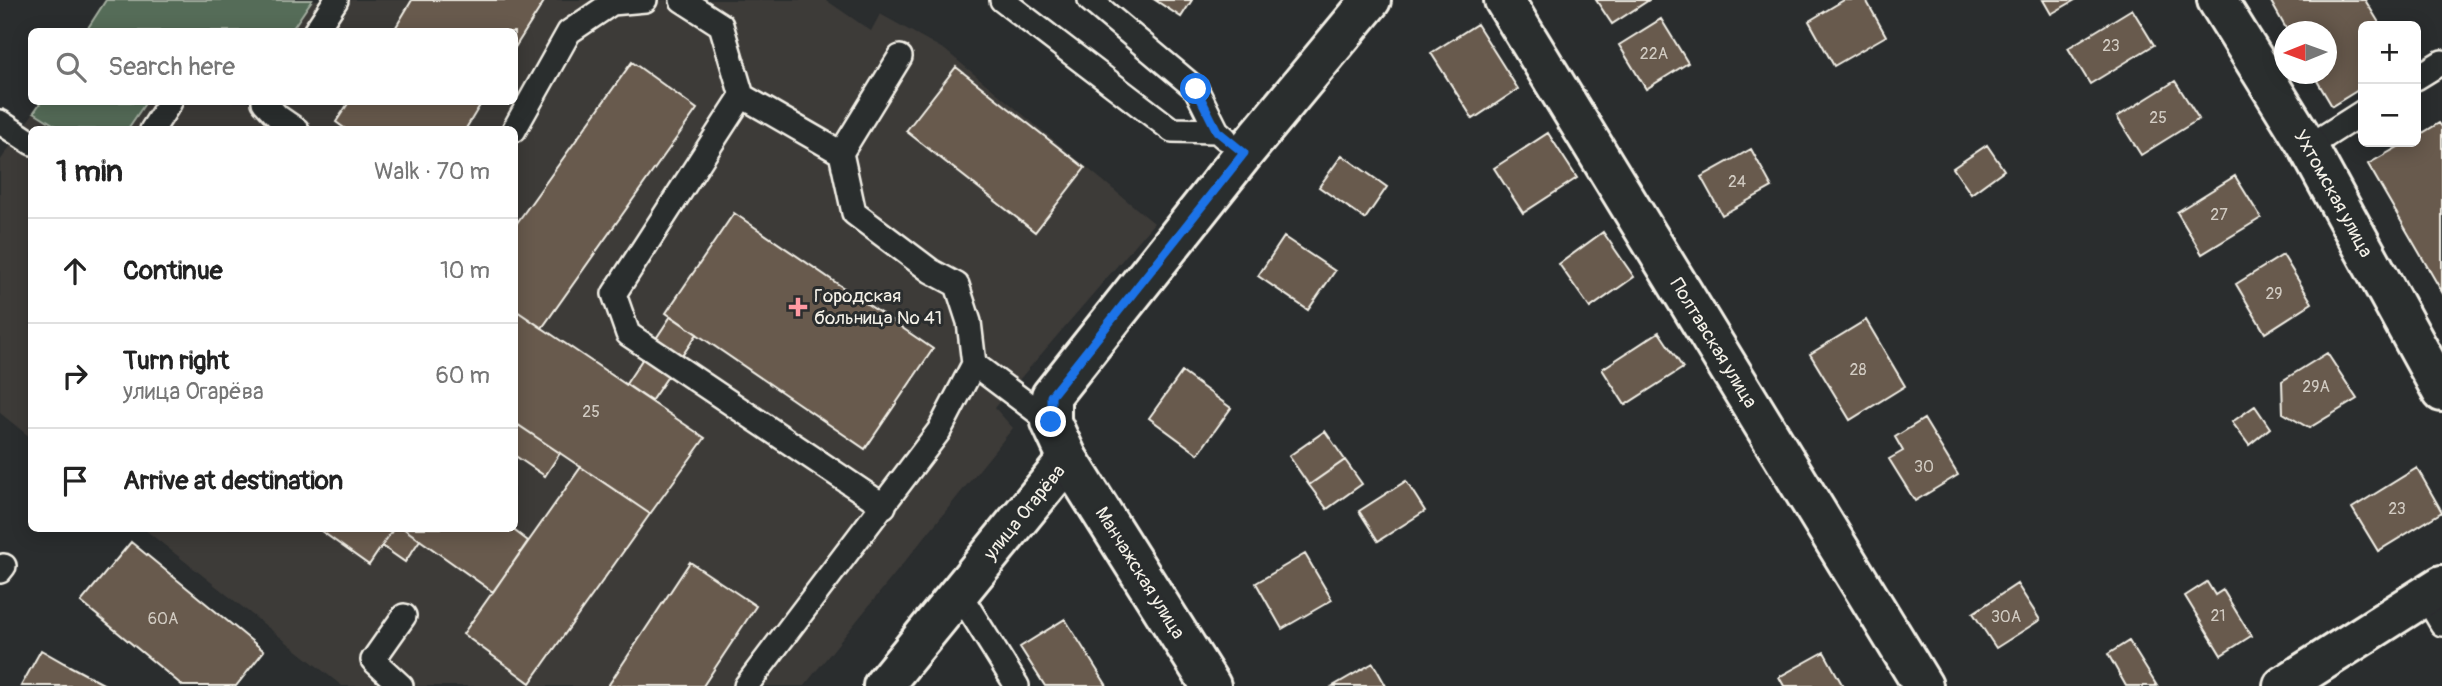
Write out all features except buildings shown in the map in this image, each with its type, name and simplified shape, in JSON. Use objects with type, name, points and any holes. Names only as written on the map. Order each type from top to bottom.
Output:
[{"type":"street","points":[[1051,422],[1051,396],[1230,142],[1371,0]]},
{"type":"street","name":"Полтавская улица","points":[[1504,0],[1923,686]]},
{"type":"street","name":"Ухтомская улица","points":[[2217,0],[2308,147],[2442,392]]},
{"type":"street","name":"улица Огарёва","points":[[883,686],[1068,459],[1051,422]]},
{"type":"street","name":"Манчажская улица","points":[[1068,459],[1211,686]]},
{"type":"street","points":[[2283,686],[2436,601]]},
{"type":"lane","points":[[318,28],[335,0]]},
{"type":"lane","points":[[516,126],[569,32],[612,3],[645,0]]},
{"type":"lane","points":[[682,0],[721,25],[742,96],[841,153]]},
{"type":"lane","points":[[1002,0],[1172,130],[1230,142]]},
{"type":"lane","points":[[1090,0],[1196,89],[1230,142]]},
{"type":"lane","points":[[746,686],[939,431],[974,364],[969,322],[957,285],[931,271],[854,213],[841,153],[900,57]]},
{"type":"lane","points":[[2421,75],[2442,62]]},
{"type":"lane","points":[[742,96],[614,294],[617,304],[628,334],[884,506]]},
{"type":"lane","points":[[155,126],[168,105]]},
{"type":"lane","points":[[267,105],[291,126]]},
{"type":"lane","points":[[2308,147],[2358,115]]},
{"type":"lane","points":[[0,122],[28,140]]},
{"type":"lane","points":[[974,364],[1051,422]]},
{"type":"lane","points":[[959,593],[1017,686]]},
{"type":"lane","points":[[401,686],[373,660],[404,616]]},
{"type":"shaded area","name":"Городская больница № 41","points":[[106,0],[826,0],[871,31],[880,14],[945,50],[1154,223],[995,408],[1013,428],[804,686],[342,686],[148,532],[518,532],[518,126],[28,126],[28,436],[0,413],[0,161],[39,105],[518,105],[518,28],[88,28]]},
{"type":"green space","points":[[106,0],[312,0],[293,28],[88,28]]},
{"type":"green space","points":[[39,105],[144,105],[130,126],[56,126],[34,112]]},
{"type":"place","name":"Городская больница № 41","points":[[798,307]]},
{"type":"route","points":[[1051,422],[1051,396],[1244,153],[1217,131],[1196,89]]}]
